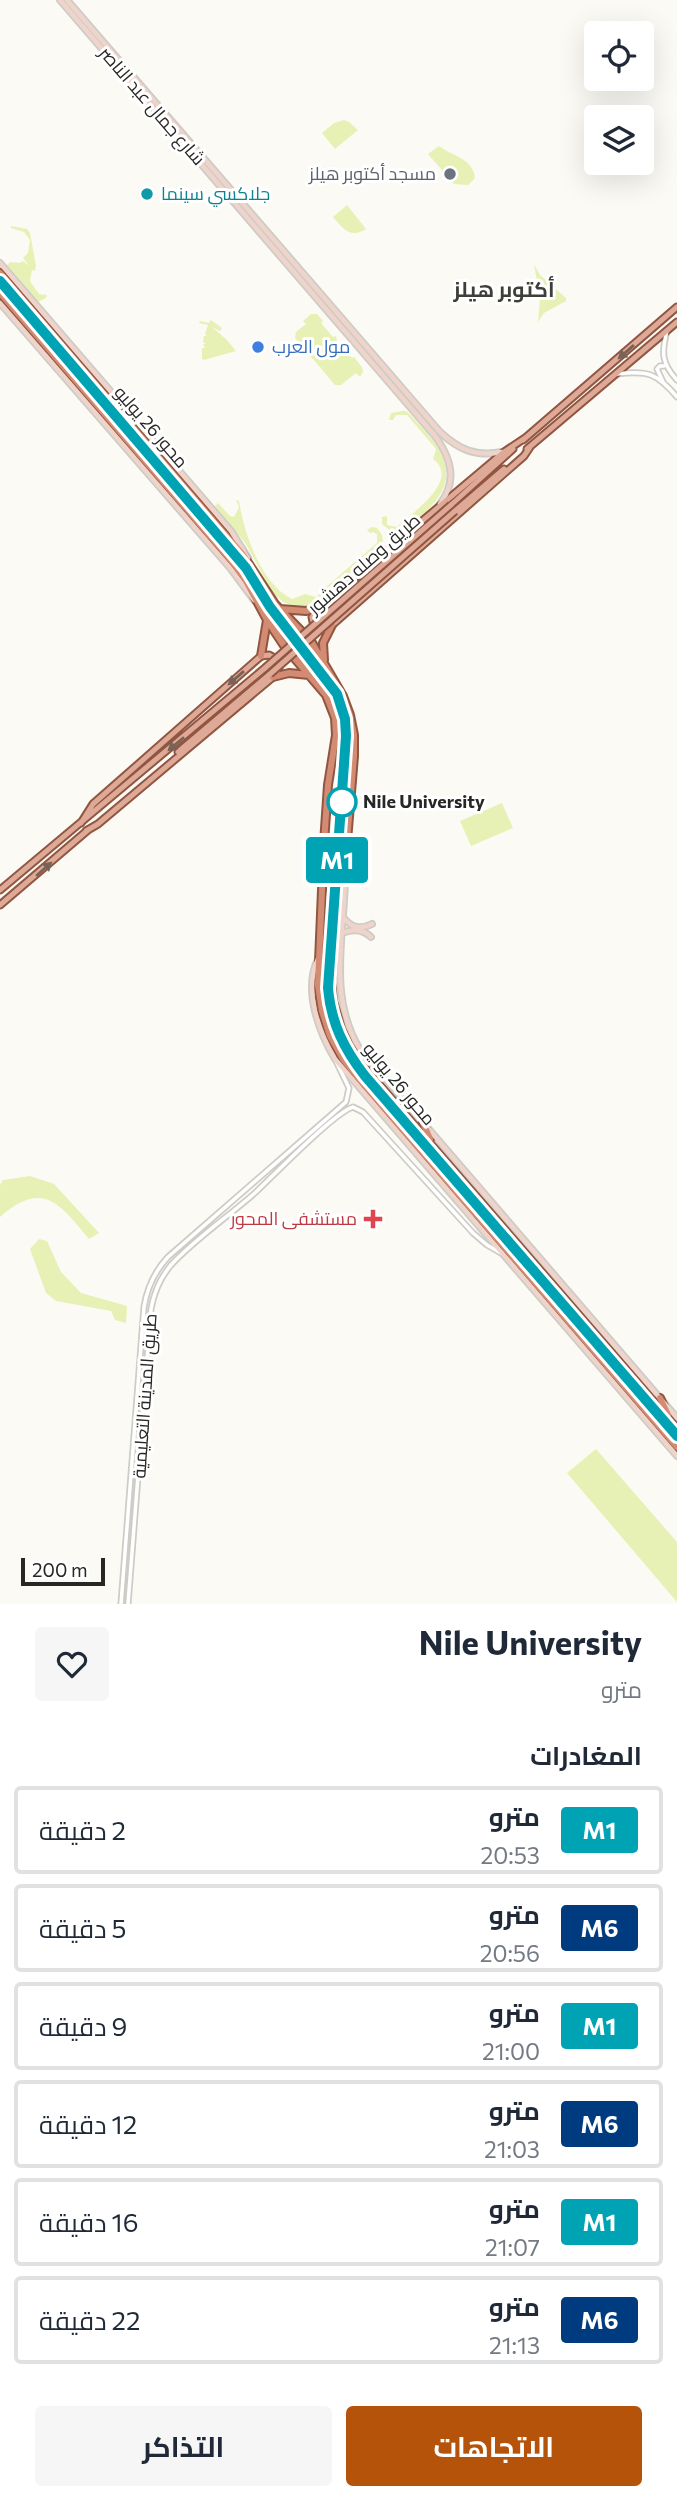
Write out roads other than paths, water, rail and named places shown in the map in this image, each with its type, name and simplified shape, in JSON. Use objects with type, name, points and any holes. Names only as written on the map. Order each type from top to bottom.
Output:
[{"type":"highway","name":"محور 26 يوليو","points":[[0,273],[251,566],[278,606],[307,635],[347,705],[354,735],[331,982],[341,1029],[360,1062],[675,1423]]},
{"type":"highway","name":"محور 26 يوليو","points":[[0,293],[53,361],[142,457],[237,568],[285,647],[317,682],[330,702],[337,726],[328,785],[318,985],[330,1036],[343,1059],[677,1447]]},
{"type":"highway","points":[[70,345],[73,359]]},
{"type":"highway","points":[[125,438],[133,437],[133,428]]},
{"type":"highway","points":[[142,457],[143,450],[154,452]]},
{"type":"highway","points":[[278,606],[306,611],[320,607]]},
{"type":"highway","name":"محور 26 يوليو","points":[[278,606],[277,611],[286,625],[330,675]]},
{"type":"highway","points":[[261,656],[265,617]]},
{"type":"highway","name":"محور 26 يوليو","points":[[265,617],[276,624],[317,682]]},
{"type":"highway","points":[[324,666],[323,643],[332,625]]},
{"type":"highway","points":[[273,677],[294,672],[310,675]]},
{"type":"highway","points":[[323,861],[332,868],[344,865]]},
{"type":"highway","points":[[322,885],[332,882],[338,890]]},
{"type":"highway","points":[[423,1123],[434,1148]]},
{"type":"highway","points":[[483,1224],[488,1239]]},
{"type":"highway","points":[[531,1288],[545,1294]]},
{"type":"highway","points":[[613,1373],[619,1371],[621,1364]]},
{"type":"highway","points":[[627,1390],[629,1382],[636,1381]]},
{"type":"highway","points":[[660,1398],[675,1423]]},
{"type":"main road","name":"شارع جمال عبد الناصر","points":[[60,0],[255,218],[262,231],[444,448],[451,466],[451,483],[435,511]]},
{"type":"main road","name":"شارع جمال عبد الناصر","points":[[68,0],[96,38]]},
{"type":"main road","name":"شارع جمال عبد الناصر","points":[[105,48],[251,223],[262,231],[450,441],[464,450],[481,455],[504,452]]},
{"type":"main road","points":[[251,223],[255,222],[255,218]]},
{"type":"main road","points":[[0,263],[231,531],[246,552],[251,566]]},
{"type":"main road","points":[[0,303],[53,361],[260,605]]},
{"type":"main road","name":"طريق وصله دهشور","points":[[0,890],[302,636],[677,307]]},
{"type":"main road","name":"طريق وصله دهشور","points":[[0,905],[677,322]]},
{"type":"main road","points":[[525,438],[504,452],[320,607],[312,617],[313,625],[323,630],[332,625],[524,456],[530,447]]},
{"type":"main road","points":[[444,448],[449,448],[450,441]]},
{"type":"main road","points":[[81,823],[93,804],[261,656],[269,655],[277,660],[279,668],[273,677],[99,824],[86,831]]},
{"type":"main road","points":[[344,865],[339,983],[343,1012],[365,1057],[660,1398]]},
{"type":"main road","points":[[343,917],[355,927],[362,928],[372,924]]},
{"type":"main road","points":[[342,933],[357,930],[371,937]]},
{"type":"main road","points":[[318,958],[312,975],[313,995],[319,1025],[335,1059],[677,1456]]},
{"type":"street","points":[[667,330],[662,352],[666,367],[677,380]]},
{"type":"street","points":[[663,382],[657,369],[662,365],[666,367]]},
{"type":"street","points":[[617,374],[645,372],[663,382],[677,397]]},
{"type":"street","name":"طريق المدينة التعليمية","points":[[121,1604],[147,1292],[157,1271],[168,1257],[344,1104],[349,1095],[348,1084],[335,1059]]},
{"type":"street","name":"طريق المدينة التعليمية","points":[[128,1604],[150,1317],[155,1292],[172,1264],[349,1108],[360,1109],[476,1236],[501,1253]]},
{"type":"street","points":[[325,1120],[329,1125]]},
{"type":"street","points":[[256,1181],[261,1187]]},
{"type":"railway","points":[[0,281],[246,568],[270,607],[336,694],[345,719],[344,781]]},
{"type":"railway","points":[[338,824],[325,968],[329,1016],[340,1046],[363,1079],[677,1439]]},
{"type":"metro line","name":"M1","points":[[0,281],[246,568],[270,607],[337,694],[345,719],[346,736],[328,988],[332,1015],[343,1044],[365,1076],[677,1436]]},
{"type":"place","name":"مسجد أكتوبر هيلز","points":[[450,174]]},
{"type":"place","name":"جلاكسي سينما","points":[[147,194]]},
{"type":"place","name":"مول العرب","points":[[258,347]]},
{"type":"place","name":"Nile University","points":[[342,802]]},
{"type":"place","name":"مستشفى المحور","points":[[373,1219]]},
{"type":"district","name":"أكتوبر هيلز","points":[[504,290]]}]
